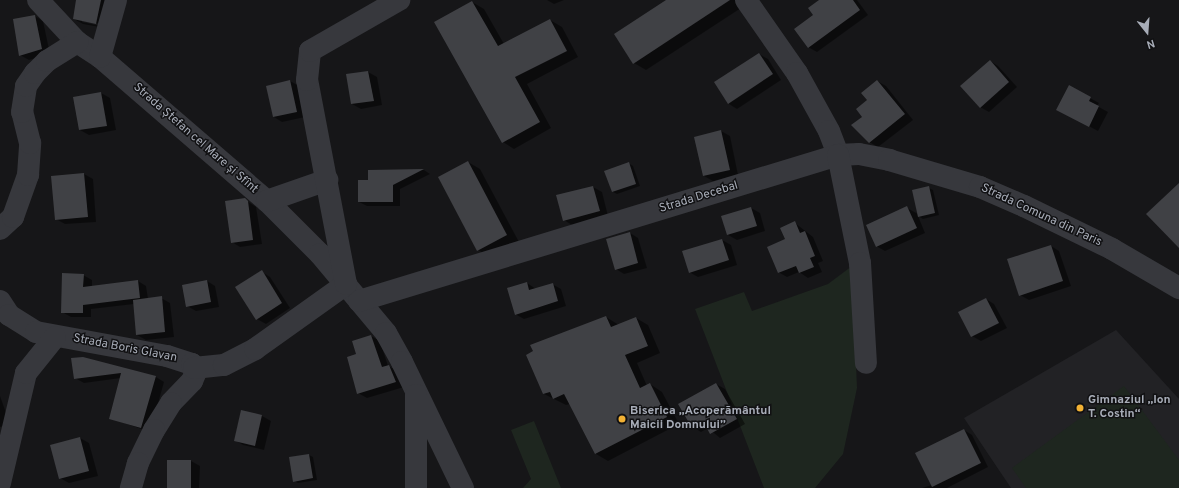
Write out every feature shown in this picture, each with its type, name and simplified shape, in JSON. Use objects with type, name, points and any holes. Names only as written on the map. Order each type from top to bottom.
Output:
[{"type":"street","name":"Strada Ștefan cel Mare și Sfînt","points":[[38,0],[77,42],[100,57],[267,201],[320,254],[386,333],[464,488]]},
{"type":"street","points":[[100,57],[116,0]]},
{"type":"street","name":"Strada Ștefan cel Mare și Sfînt","points":[[346,284],[307,80],[310,51],[399,0]]},
{"type":"street","points":[[746,0],[797,73],[829,131],[838,155],[860,263],[866,363]]},
{"type":"street","points":[[0,229],[13,217],[28,175],[30,143],[22,112],[26,86],[35,73],[47,61],[77,42]]},
{"type":"street","name":"Strada Comuna din Paris","points":[[838,155],[859,154],[889,160],[980,187],[1024,206],[1112,249],[1179,288]]},
{"type":"street","name":"Strada Decebal","points":[[359,301],[838,155]]},
{"type":"street","points":[[267,201],[327,180]]},
{"type":"street","points":[[131,488],[138,463],[154,430],[171,404],[192,381],[194,368],[224,365],[255,349],[346,284]]},
{"type":"street","name":"Strada Boris Glavan","points":[[0,301],[9,315],[19,324],[36,332],[55,337],[167,356],[185,361],[194,368]]},
{"type":"street","points":[[0,483],[26,373],[55,337]]},
{"type":"street","points":[[416,390],[416,488]]},
{"type":"shaded area","points":[[852,266],[857,388],[843,454],[815,488],[764,488],[695,309],[744,292],[752,311],[828,284]]},
{"type":"shaded area","name":"Gimnaziul „Ion T. Costin“","points":[[1116,330],[1179,399],[1179,488],[1011,488],[964,418]]},
{"type":"shaded area","points":[[1124,386],[1179,460],[1179,488],[1026,488],[1012,468]]},
{"type":"shaded area","points":[[534,421],[561,488],[523,488],[531,479],[511,430]]},
{"type":"building","points":[[76,0],[101,0],[96,24],[73,19]]},
{"type":"building","points":[[666,0],[730,0],[633,64],[614,34]]},
{"type":"building","points":[[819,0],[853,0],[860,10],[808,48],[794,29],[813,15],[808,8]]},
{"type":"building","points":[[472,1],[498,46],[550,19],[567,51],[515,77],[540,122],[502,143],[434,22]]},
{"type":"building","points":[[35,15],[42,49],[19,56],[13,19]]},
{"type":"building","points":[[759,53],[773,74],[728,104],[714,82]]},
{"type":"building","points":[[990,60],[1009,82],[980,108],[960,86]]},
{"type":"building","points":[[368,71],[374,101],[351,104],[346,74]]},
{"type":"building","points":[[290,80],[297,112],[273,117],[266,86]]},
{"type":"building","points":[[877,80],[905,114],[869,143],[851,125],[862,117],[856,109],[867,100],[861,93]]},
{"type":"building","points":[[1069,85],[1091,97],[1089,101],[1099,106],[1089,127],[1056,110]]},
{"type":"building","points":[[101,92],[107,126],[79,130],[73,97]]},
{"type":"building","points":[[721,130],[730,170],[703,176],[694,137]]},
{"type":"building","points":[[468,161],[507,235],[477,251],[438,177]]},
{"type":"building","points":[[629,162],[636,184],[612,192],[604,171]]},
{"type":"building","points":[[424,169],[393,185],[393,202],[358,202],[358,180],[368,180],[368,170]]},
{"type":"building","points":[[84,173],[88,217],[55,220],[51,176]]},
{"type":"building","points":[[1179,183],[1179,248],[1146,214]]},
{"type":"building","points":[[593,186],[600,211],[563,221],[556,195]]},
{"type":"building","points":[[929,186],[935,213],[918,217],[912,190]]},
{"type":"building","points":[[245,198],[248,201],[253,240],[231,243],[225,201]]},
{"type":"building","points":[[907,206],[917,228],[876,247],[866,225]]},
{"type":"building","points":[[751,207],[757,226],[727,235],[721,216]]},
{"type":"building","points":[[795,221],[800,233],[805,231],[815,256],[810,258],[814,267],[799,273],[796,266],[778,273],[767,247],[785,239],[780,228]]},
{"type":"building","points":[[630,232],[638,263],[615,270],[606,239]]},
{"type":"building","points":[[722,239],[729,260],[689,273],[682,251]]},
{"type":"building","points":[[1051,245],[1063,281],[1019,296],[1007,259]]},
{"type":"building","points":[[262,270],[282,303],[256,320],[235,287]]},
{"type":"building","points":[[62,273],[84,274],[83,287],[138,280],[140,298],[83,305],[83,313],[61,313]]},
{"type":"building","points":[[207,280],[211,302],[186,307],[182,285]]},
{"type":"building","points":[[527,282],[529,290],[553,283],[558,301],[515,315],[507,288]]},
{"type":"building","points":[[162,296],[165,332],[136,335],[133,300]]},
{"type":"building","points":[[986,298],[999,323],[971,337],[958,312]]},
{"type":"building","points":[[606,316],[611,327],[636,317],[648,346],[625,355],[640,388],[650,383],[667,417],[595,454],[564,394],[553,399],[550,392],[543,394],[526,355],[533,351],[530,345]]},
{"type":"building","points":[[371,335],[382,367],[389,365],[396,382],[357,394],[347,357],[356,354],[352,341]]},
{"type":"building","points":[[83,357],[156,376],[141,428],[109,419],[121,373],[74,379],[71,358]]},
{"type":"building","points":[[716,383],[737,419],[710,434],[703,421],[692,428],[678,404]]},
{"type":"building","points":[[241,410],[262,415],[255,446],[234,441]]},
{"type":"building","points":[[964,429],[981,463],[932,487],[915,453]]},
{"type":"building","points":[[80,437],[89,471],[59,479],[50,445]]},
{"type":"building","points":[[309,454],[313,478],[293,482],[289,457]]},
{"type":"building","points":[[167,460],[191,460],[191,488],[167,488]]},
{"type":"place","name":"Gimnaziul „Ion T. Costin“","points":[[1080,408]]},
{"type":"place","name":"Biserica „Acoperământul Maicii Domnului”","points":[[622,419]]}]
